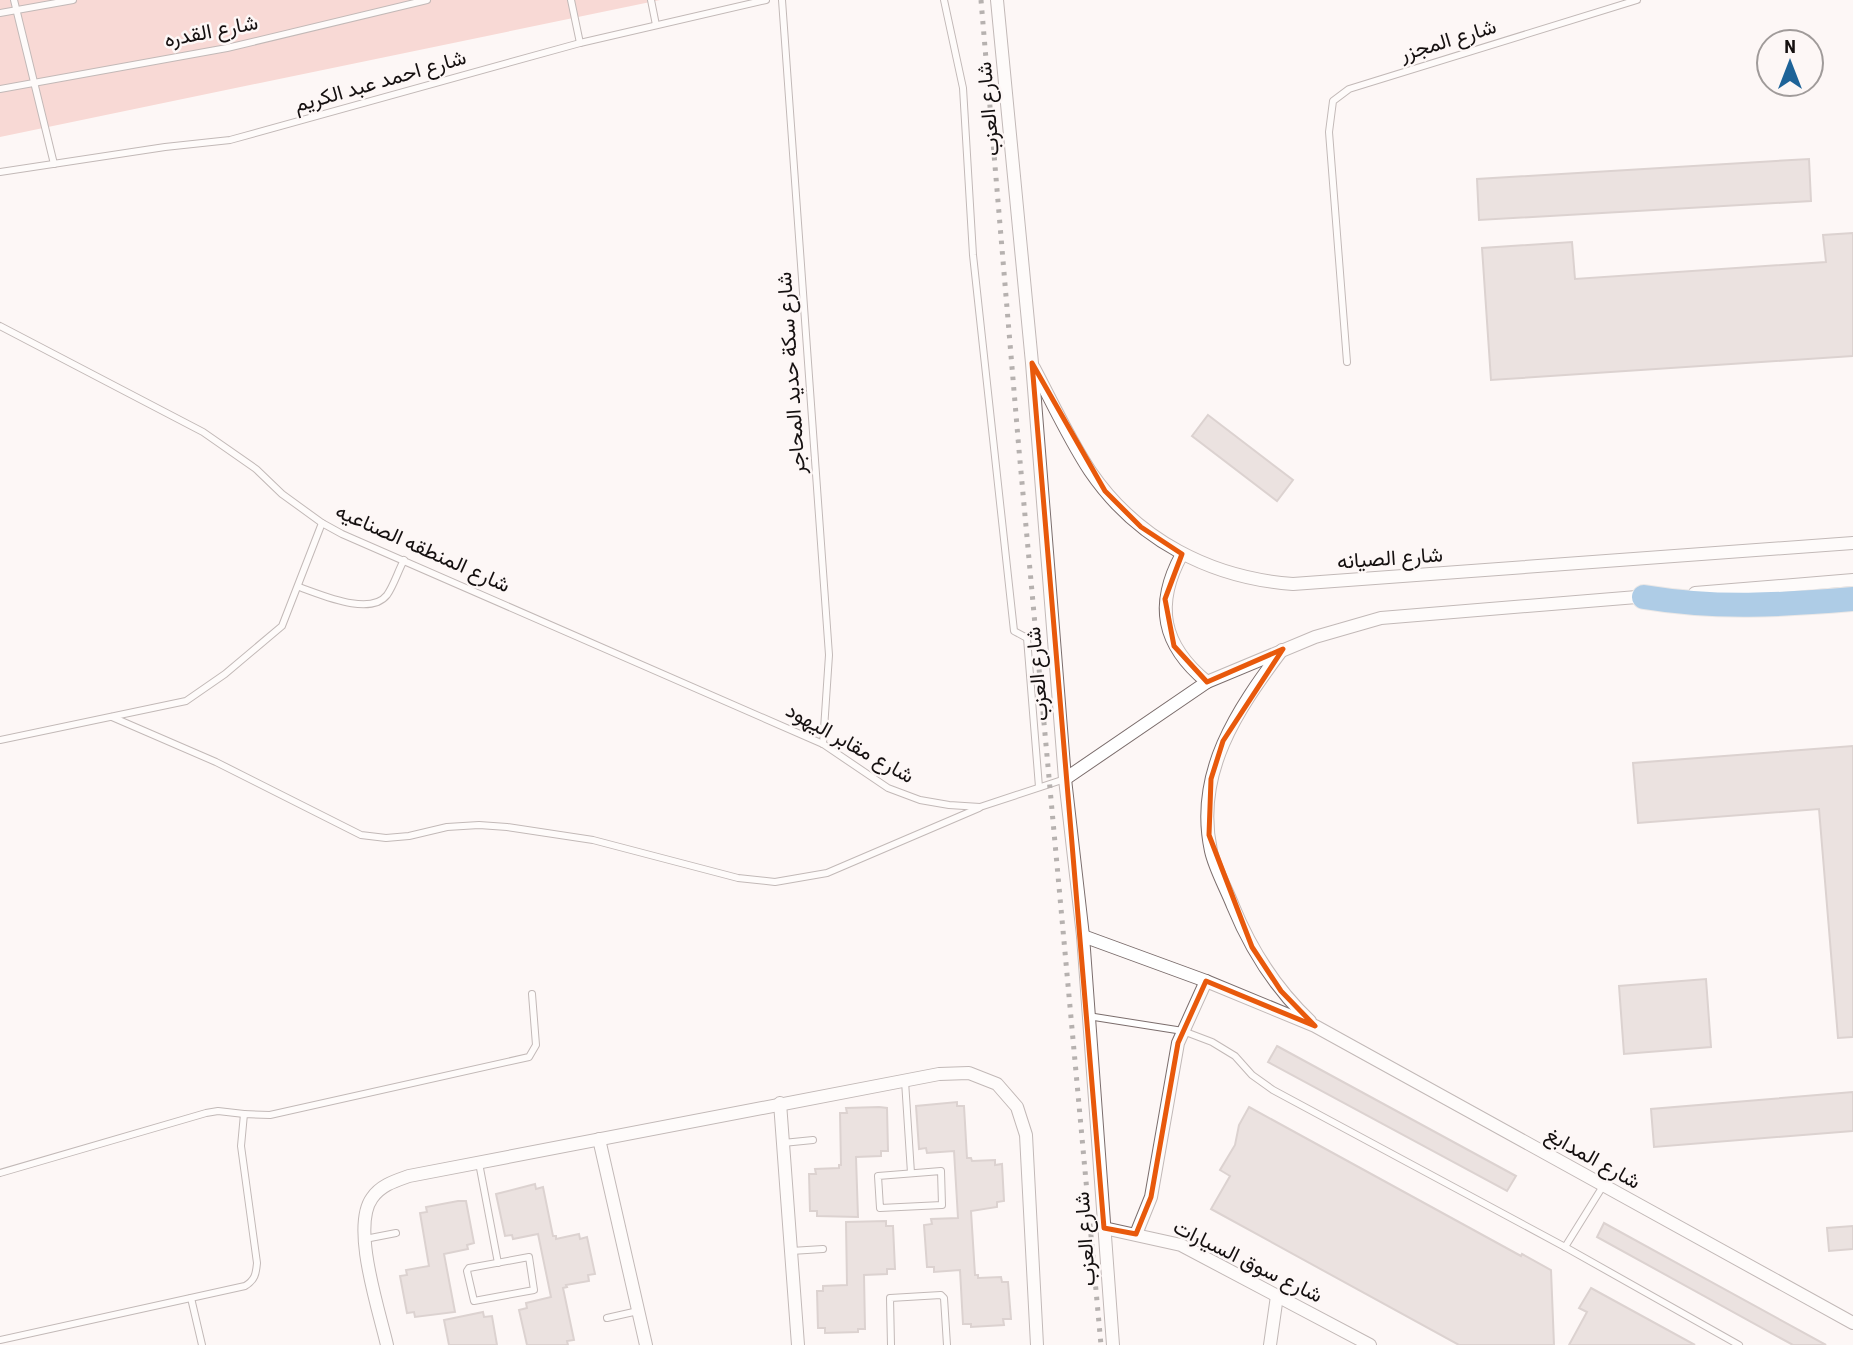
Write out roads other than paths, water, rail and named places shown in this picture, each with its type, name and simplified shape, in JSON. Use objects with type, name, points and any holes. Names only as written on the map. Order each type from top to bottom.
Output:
[{"type":"highway","points":[[1644,597],[1721,606],[1853,599]]},
{"type":"street","name":"شارع العزب","points":[[997,0],[1031,363],[1065,779],[1083,936],[1113,1345]]},
{"type":"street","name":"شارع الصيانه","points":[[1031,363],[1077,449],[1105,491],[1141,527],[1182,554],[1225,572],[1270,582],[1293,584],[1853,543]]},
{"type":"street","points":[[1182,554],[1170,576],[1165,599],[1167,624],[1174,646],[1189,666],[1208,682]]},
{"type":"street","points":[[1065,779],[1208,682],[1283,649],[1381,618],[1853,580]]},
{"type":"street","name":"شارع المدابغ","points":[[1283,649],[1242,707],[1223,741],[1208,798],[1209,835],[1211,854],[1252,947],[1281,991],[1315,1026]]},
{"type":"street","name":"شارع المدابغ","points":[[1083,936],[1206,981],[1315,1026],[1853,1323]]},
{"type":"street","points":[[1136,1234],[1150,1197],[1178,1043],[1206,981]]},
{"type":"street","points":[[387,1345],[363,1240],[363,1218],[372,1198],[388,1183],[409,1176],[780,1103],[939,1074],[969,1073],[997,1084],[1017,1107],[1026,1135],[1037,1345]]},
{"type":"street","points":[[780,1103],[798,1345]]},
{"type":"street","points":[[599,1139],[646,1345]]},
{"type":"street","name":"شارع سوق السيارات","points":[[1104,1228],[1181,1245],[1370,1345]]},
{"type":"street","points":[[1270,1345],[1277,1296]]},
{"type":"lane","points":[[15,0],[54,164]]},
{"type":"lane","points":[[0,13],[73,0]]},
{"type":"lane","name":"شارع القدره","points":[[0,89],[227,48],[427,0]]},
{"type":"lane","points":[[571,0],[580,43]]},
{"type":"lane","points":[[651,0],[656,25]]},
{"type":"lane","points":[[727,0],[729,8]]},
{"type":"lane","name":"شارع احمد عبد الكريم","points":[[0,172],[230,140],[580,43],[766,0]]},
{"type":"lane","name":"شارع سكة حديد المحاجر","points":[[782,0],[829,654],[823,744]]},
{"type":"lane","points":[[944,0],[962,88],[973,255],[1014,631],[1027,638],[1039,787]]},
{"type":"lane","name":"شارع المجزر","points":[[1347,362],[1329,132],[1333,102],[1349,89],[1637,0]]},
{"type":"lane","name":"شارع المنطقه الصناعيه","points":[[0,326],[203,432],[256,469],[282,494],[322,523],[702,690]]},
{"type":"lane","points":[[0,740],[186,701],[225,674],[282,626],[322,523]]},
{"type":"lane","points":[[299,587],[350,603],[369,605],[386,597],[404,560]]},
{"type":"lane","name":"شارع مقابر اليهود","points":[[702,690],[823,744],[888,788],[920,800],[981,807],[1065,779]]},
{"type":"lane","points":[[112,718],[216,762],[361,835],[397,837],[447,827],[507,827],[593,840],[738,878],[775,882],[827,873],[981,807]]},
{"type":"lane","points":[[0,1173],[206,1113],[218,1111],[270,1115],[529,1057],[536,1045],[532,994]]},
{"type":"lane","points":[[1088,1016],[1183,1031],[1212,1042],[1235,1056],[1273,1090],[1565,1247],[1739,1345]]},
{"type":"lane","points":[[905,1081],[911,1173]]},
{"type":"lane","points":[[0,1340],[245,1286],[252,1281],[257,1263],[241,1146],[244,1114]]},
{"type":"lane","points":[[783,1143],[813,1140]]},
{"type":"lane","points":[[479,1163],[498,1263]]},
{"type":"lane","points":[[941,1171],[943,1204],[880,1209],[878,1176],[911,1173],[941,1171]]},
{"type":"lane","points":[[1565,1247],[1604,1185]]},
{"type":"lane","points":[[363,1240],[396,1233]]},
{"type":"lane","points":[[791,1251],[823,1249]]},
{"type":"lane","points":[[529,1257],[535,1289],[474,1301],[468,1270],[498,1263],[529,1257]]},
{"type":"lane","points":[[891,1345],[890,1298],[941,1295],[944,1298],[947,1345]]},
{"type":"lane","points":[[191,1298],[202,1345]]},
{"type":"lane","points":[[607,1318],[638,1311]]},
{"type":"railway","points":[[981,0],[1019,450],[1101,1345]]}]
